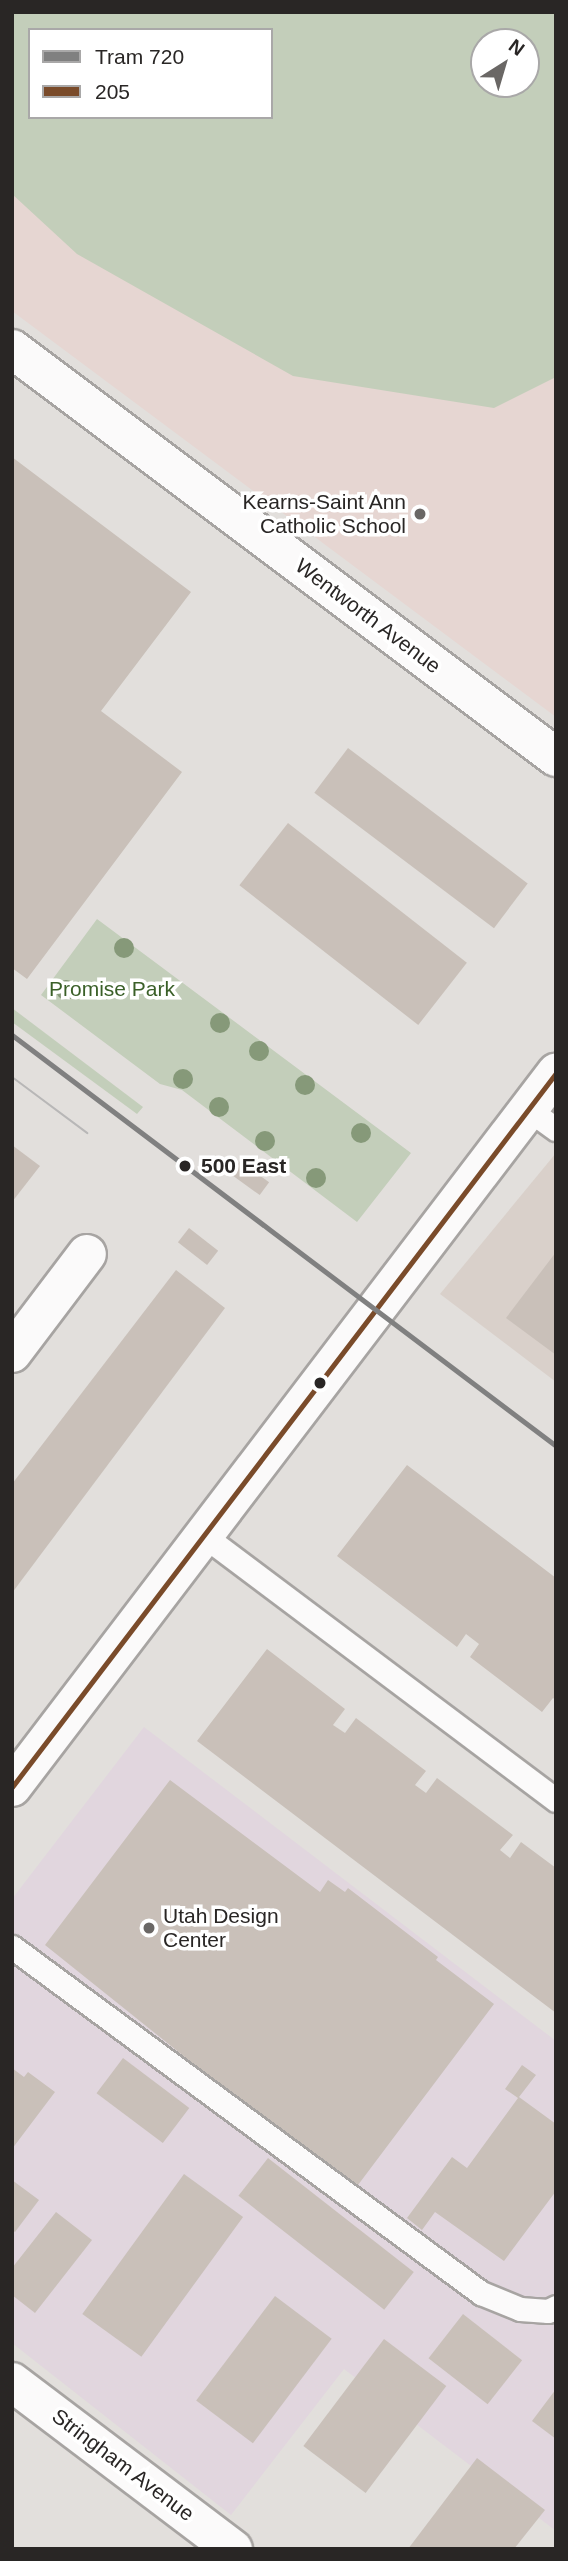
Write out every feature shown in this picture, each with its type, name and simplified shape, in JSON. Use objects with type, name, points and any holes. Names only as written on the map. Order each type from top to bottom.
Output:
[{"type":"street","name":"Wentworth Avenue","points":[[12,349],[556,757]]},
{"type":"street","points":[[18,1767],[542,1119],[556,1073]]},
{"type":"street","points":[[12,1353],[87,1254]]},
{"type":"street","name":"Stringham Avenue","points":[[12,2382],[233,2549]]},
{"type":"lane","points":[[203,1535],[556,1800]]},
{"type":"lane","points":[[12,1947],[481,2293],[520,2309],[548,2311],[556,2307]]},
{"type":"shaded area","name":"Kearns-Saint Ann Catholic School","points":[[12,12],[556,12],[556,717],[12,311]]},
{"type":"shaded area","points":[[556,1153],[556,1382],[440,1294]]},
{"type":"shaded area","points":[[144,1727],[556,2041],[556,2531],[344,2369],[231,2515],[12,2343],[12,1899]]},
{"type":"green space","name":"Kearns-Saint Ann Catholic School","points":[[12,12],[556,12],[556,377],[494,408],[293,376],[77,254],[12,194]]},
{"type":"green space","name":"Promise Park","points":[[97,919],[411,1153],[357,1222],[182,1090],[160,1084],[41,995]]},
{"type":"green space","points":[[12,1008],[143,1107],[137,1114],[12,1022]]},
{"type":"building","points":[[12,457],[191,592],[101,711],[182,772],[27,979],[12,968]]},
{"type":"building","points":[[348,748],[528,883],[494,928],[314,793]]},
{"type":"building","points":[[288,823],[467,963],[418,1025],[239,885]]},
{"type":"building","points":[[12,1145],[40,1166],[12,1202]]},
{"type":"building","points":[[240,1161],[269,1182],[260,1195],[231,1174]]},
{"type":"building","points":[[189,1228],[218,1251],[207,1265],[178,1242]]},
{"type":"building","points":[[556,1252],[556,1355],[506,1318]]},
{"type":"building","points":[[176,1270],[225,1308],[12,1593],[12,1484]]},
{"type":"building","points":[[407,1465],[556,1578],[556,1700],[553,1698],[542,1712],[470,1657],[479,1644],[466,1634],[457,1647],[337,1556]]},
{"type":"building","points":[[267,1649],[345,1709],[333,1725],[345,1733],[356,1718],[426,1771],[415,1785],[426,1793],[437,1778],[513,1835],[500,1850],[510,1858],[521,1842],[556,1868],[556,2013],[197,1741]]},
{"type":"building","points":[[170,1780],[320,1892],[328,1880],[345,1892],[348,1888],[494,2004],[358,2185],[206,2074],[45,1945]]},
{"type":"building","points":[[123,2058],[189,2108],[163,2143],[97,2093]]},
{"type":"building","points":[[522,2065],[536,2075],[519,2097],[556,2124],[556,2191],[504,2261],[435,2212],[422,2230],[407,2218],[452,2157],[467,2168],[518,2098],[505,2089]]},
{"type":"building","points":[[12,2068],[24,2077],[28,2072],[55,2092],[12,2149]]},
{"type":"building","points":[[268,2158],[414,2272],[384,2310],[238,2196]]},
{"type":"building","points":[[184,2174],[243,2217],[141,2357],[82,2314]]},
{"type":"building","points":[[12,2180],[39,2200],[15,2232],[12,2230]]},
{"type":"building","points":[[56,2212],[92,2240],[35,2313],[12,2295],[12,2268]]},
{"type":"building","points":[[275,2296],[332,2339],[253,2443],[196,2401]]},
{"type":"building","points":[[463,2314],[522,2360],[488,2404],[429,2358]]},
{"type":"building","points":[[384,2339],[446,2386],[366,2493],[303,2446]]},
{"type":"building","points":[[556,2389],[556,2439],[532,2421]]},
{"type":"building","points":[[477,2458],[545,2510],[514,2549],[408,2549]]},
{"type":"tram line","name":"720","points":[[12,1035],[556,1446]]},
{"type":"tram line","points":[[12,1077],[87,1133]]},
{"type":"transit line","name":"205","points":[[12,1787],[556,1073]]},
{"type":"place","name":"Kearns-Saint Ann Catholic School","points":[[420,514]]},
{"type":"place","name":"500 East","points":[[185,1166]]},
{"type":"place","name":"Utah Design Center","points":[[149,1928]]}]
